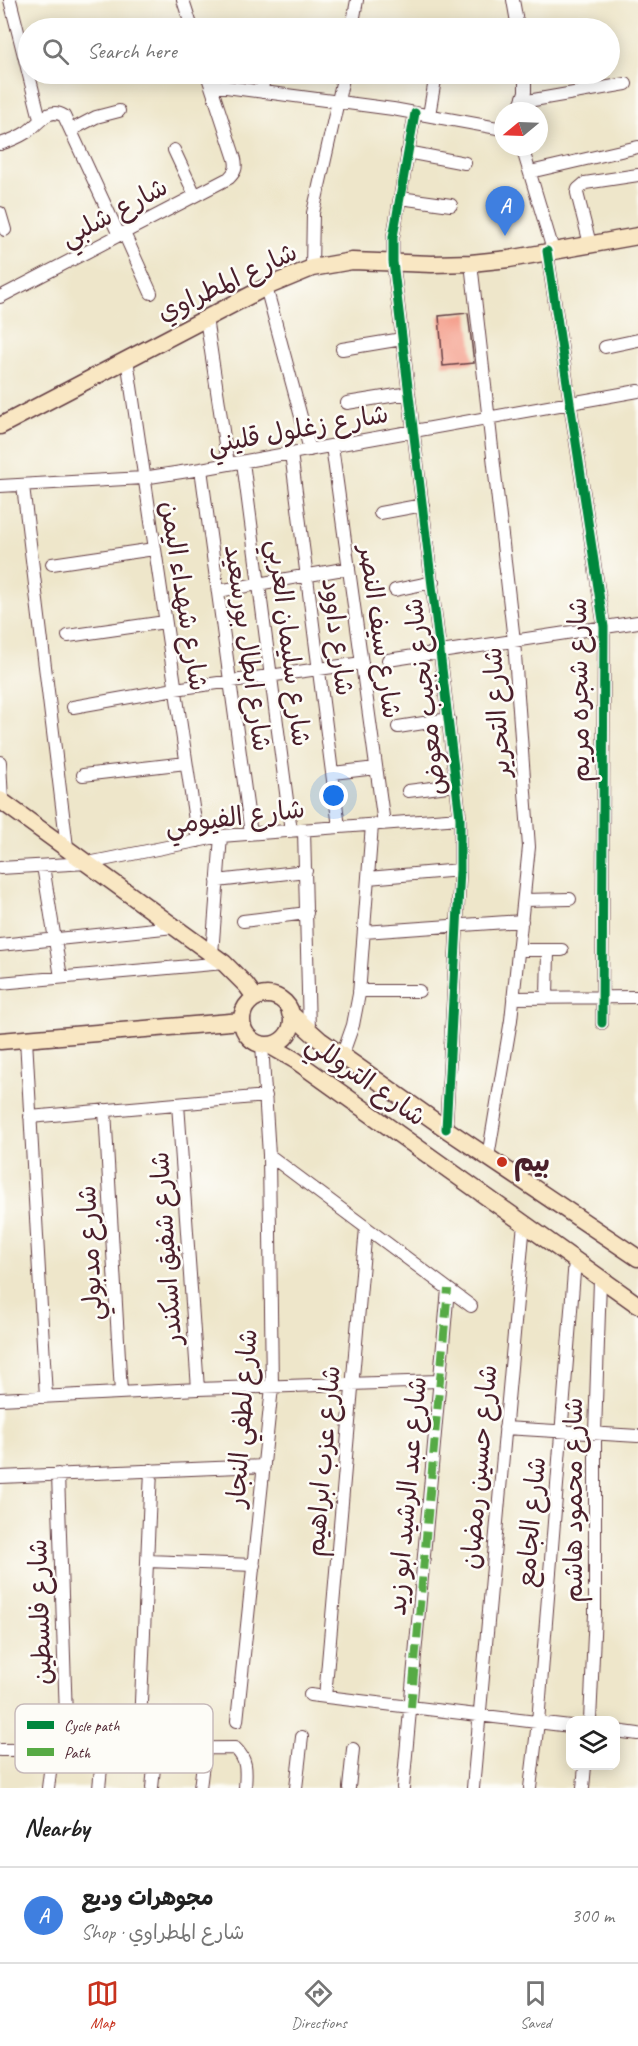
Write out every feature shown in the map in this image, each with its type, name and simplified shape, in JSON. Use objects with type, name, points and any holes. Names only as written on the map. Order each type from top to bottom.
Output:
[{"type":"street","points":[[10,0],[18,32]]},
{"type":"street","points":[[183,0],[189,18]]},
{"type":"street","points":[[354,18],[357,0]]},
{"type":"street","points":[[513,0],[516,18]]},
{"type":"street","points":[[31,84],[40,119]]},
{"type":"street","name":"شارع شلبي","points":[[0,297],[229,178],[234,173],[237,166],[211,84]]},
{"type":"street","points":[[229,84],[262,92],[415,112],[494,127]]},
{"type":"street","points":[[262,92],[263,84]]},
{"type":"street","points":[[312,268],[313,213],[342,84]]},
{"type":"street","points":[[429,115],[434,84]]},
{"type":"street","points":[[522,102],[525,84]]},
{"type":"street","points":[[543,102],[626,84]]},
{"type":"street","points":[[71,130],[96,117],[118,111]]},
{"type":"street","name":"شارع نجيب معوض","points":[[415,112],[393,237],[393,262],[460,818],[458,927],[446,1129]]},
{"type":"street","points":[[0,144],[30,130],[40,119],[51,113],[60,113],[64,116],[151,293]]},
{"type":"street","points":[[530,172],[638,147]]},
{"type":"street","points":[[174,150],[195,195]]},
{"type":"street","points":[[407,152],[465,163]]},
{"type":"street","name":"شارع شجره مريم","points":[[525,156],[550,250],[570,403],[604,627],[602,1023]]},
{"type":"street","points":[[590,244],[577,193],[578,189],[585,183],[638,176]]},
{"type":"street","points":[[400,198],[451,204]]},
{"type":"street","points":[[0,213],[5,230]]},
{"type":"street","name":"شارع المطراوي","points":[[0,426],[266,287],[312,268],[352,261],[471,263],[509,259],[638,236]]},
{"type":"street","name":"شارع التحرير","points":[[471,263],[514,641],[529,847],[513,998],[488,1157]]},
{"type":"street","points":[[266,287],[310,450]]},
{"type":"street","points":[[206,318],[228,465]]},
{"type":"street","points":[[342,350],[402,339]]},
{"type":"street","points":[[605,347],[638,340]]},
{"type":"street","name":"شارع شهداء اليمن","points":[[127,358],[198,841]]},
{"type":"street","name":"شارع زغلول قليني","points":[[0,486],[143,478],[228,465],[638,391]]},
{"type":"street","points":[[347,403],[409,393]]},
{"type":"street","name":"شارع سيف النصر","points":[[332,446],[376,768],[378,824],[368,878],[355,1018],[342,1056]]},
{"type":"street","name":"شارع داوود","points":[[291,453],[339,827]]},
{"type":"street","name":"شارع سليمان العربي","points":[[243,462],[291,831]]},
{"type":"street","name":"شارع ابطال بورسعيد","points":[[201,469],[251,834]]},
{"type":"street","points":[[23,486],[67,847]]},
{"type":"street","points":[[380,513],[423,505]]},
{"type":"street","points":[[52,564],[154,549]]},
{"type":"street","points":[[218,591],[349,568]]},
{"type":"street","points":[[395,590],[433,582]]},
{"type":"street","points":[[68,636],[165,622]]},
{"type":"street","points":[[388,660],[638,622]]},
{"type":"street","points":[[73,707],[175,689],[362,663]]},
{"type":"street","points":[[398,727],[449,719]]},
{"type":"street","points":[[0,762],[1,801],[218,958],[241,979],[255,998]]},
{"type":"street","points":[[83,775],[186,763]]},
{"type":"street","points":[[333,773],[376,768]]},
{"type":"street","points":[[408,791],[456,785]]},
{"type":"street","name":"شارع الفيومي","points":[[0,868],[88,863],[221,836],[460,818]]},
{"type":"street","points":[[304,830],[309,1031]]},
{"type":"street","points":[[218,958],[217,881],[221,836]]},
{"type":"street","points":[[42,866],[61,977]]},
{"type":"street","points":[[368,878],[460,870]]},
{"type":"street","points":[[217,881],[306,871]]},
{"type":"street","points":[[524,900],[570,899]]},
{"type":"street","points":[[243,921],[307,913]]},
{"type":"street","points":[[364,932],[522,921]]},
{"type":"street","points":[[0,945],[174,927]]},
{"type":"street","points":[[518,950],[562,950]]},
{"type":"street","points":[[547,998],[548,950]]},
{"type":"street","points":[[0,983],[218,958]]},
{"type":"street","points":[[359,991],[419,991]]},
{"type":"street","points":[[270,995],[283,1001],[290,1013],[291,1020],[287,1034],[282,1039],[266,1044],[248,1036],[242,1021],[245,1007],[255,998],[270,995]]},
{"type":"street","points":[[513,998],[638,997]]},
{"type":"street","name":"شارع التروللي","points":[[290,1013],[342,1056],[638,1258]]},
{"type":"street","points":[[0,1041],[242,1021]]},
{"type":"street","points":[[26,1039],[46,1397]]},
{"type":"street","name":"شارع التروللي","points":[[266,1044],[295,1060],[638,1305]]},
{"type":"street","name":"شارع لطفي النجار","points":[[237,1721],[272,1387],[266,1044]]},
{"type":"street","points":[[30,1117],[266,1096]]},
{"type":"street","name":"شارع شفيق اسكندر","points":[[178,1104],[198,1389]]},
{"type":"street","name":"شارع مدبولي","points":[[105,1110],[121,1393]]},
{"type":"street","points":[[269,1155],[471,1306]]},
{"type":"street","name":"شارع حسين رمضان","points":[[473,1788],[524,1223]]},
{"type":"street","name":"شارع عزب ابراهيم","points":[[325,1697],[366,1228]]},
{"type":"street","name":"شارع الجامع","points":[[531,1788],[575,1260]]},
{"type":"street","name":"شارع محمود هاشم","points":[[590,1716],[595,1613],[595,1433],[600,1280]]},
{"type":"street","name":"شارع عبد الرشيد ابو زيد","points":[[403,1788],[448,1289]]},
{"type":"street","points":[[0,1399],[198,1389],[439,1381]]},
{"type":"street","points":[[505,1428],[638,1436]]},
{"type":"street","points":[[0,1477],[264,1466]]},
{"type":"street","points":[[141,1704],[150,1470]]},
{"type":"street","name":"شارع فلسطين","points":[[58,1474],[66,1704]]},
{"type":"street","points":[[147,1561],[254,1565]]},
{"type":"street","points":[[310,1695],[566,1726]]},
{"type":"street","points":[[620,1732],[638,1734]]},
{"type":"street","points":[[296,1788],[302,1737]]},
{"type":"street","points":[[213,1748],[235,1748],[241,1753],[246,1767],[245,1788]]},
{"type":"street","points":[[0,1750],[15,1749]]},
{"type":"street","points":[[349,1788],[353,1749]]},
{"type":"street","points":[[583,1788],[585,1770]]},
{"type":"street","points":[[48,1788],[50,1773]]},
{"type":"street","points":[[99,1788],[100,1773]]},
{"type":"street","points":[[152,1788],[154,1773]]},
{"type":"street","points":[[200,1788],[202,1773]]},
{"type":"building","points":[[468,313],[474,363],[443,366],[439,316]]},
{"type":"marked path","points":[[411,1707],[448,1289]]},
{"type":"cycle path","points":[[415,113],[393,237],[393,262],[460,818],[460,870],[446,1129]]},
{"type":"cycle path","points":[[547,251],[604,627],[602,1023]]},
{"type":"place","name":"مجوهرات وديع","points":[[505,236]]},
{"type":"place","name":"بيم","points":[[502,1162]]}]
